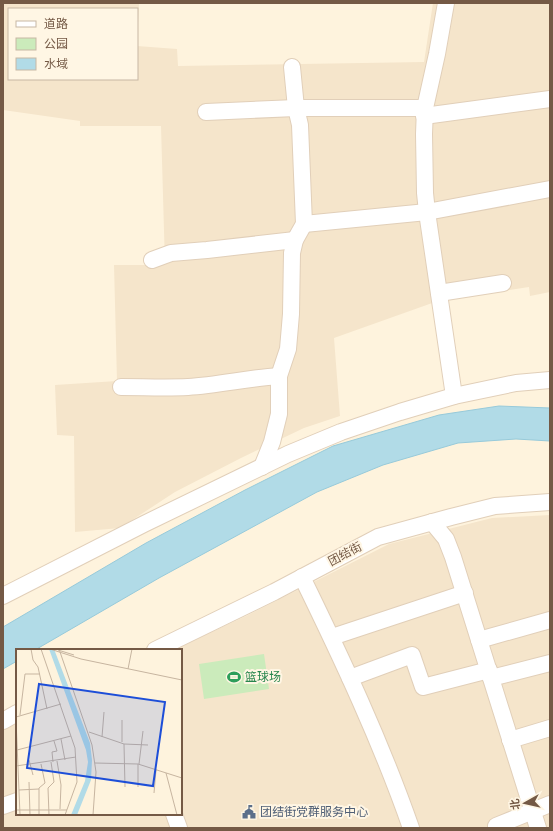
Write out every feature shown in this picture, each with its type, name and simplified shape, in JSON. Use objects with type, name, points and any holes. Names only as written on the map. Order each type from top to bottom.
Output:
[{"type":"street","points":[[446,3],[424,112],[425,193],[454,396]]},
{"type":"street","points":[[262,467],[272,442],[279,414],[279,376],[288,349],[291,314],[292,253],[295,240],[304,224],[300,125],[296,108],[292,67]]},
{"type":"street","points":[[206,112],[296,108],[424,112],[550,99]]},
{"type":"street","points":[[304,224],[427,212],[550,189]]},
{"type":"street","points":[[152,260],[171,253],[295,240]]},
{"type":"street","points":[[439,293],[503,283]]},
{"type":"street","points":[[121,387],[190,387],[279,376]]},
{"type":"street","points":[[3,596],[144,524],[288,454],[341,432],[454,396],[516,383],[550,380]]},
{"type":"street","name":"团结街","points":[[157,649],[274,592],[378,537],[495,506],[550,502]]},
{"type":"street","points":[[432,522],[446,538],[453,557],[538,828]]},
{"type":"street","points":[[302,577],[332,638],[396,783],[411,828]]},
{"type":"street","points":[[332,638],[465,593]]},
{"type":"street","points":[[479,640],[550,620]]},
{"type":"street","points":[[350,678],[412,655],[423,687],[550,663]]},
{"type":"street","points":[[3,721],[16,714]]},
{"type":"street","points":[[510,740],[550,728]]},
{"type":"street","points":[[3,806],[16,801]]},
{"type":"street","points":[[496,826],[550,804]]},
{"type":"street","points":[[174,815],[179,828]]},
{"type":"shaded area","points":[[3,3],[139,3],[138,23],[138,8],[8,8],[8,80],[138,80],[138,46],[177,49],[178,66],[424,62],[433,3],[550,3],[550,292],[530,296],[529,287],[435,302],[334,338],[340,416],[304,428],[241,458],[175,492],[120,528],[75,532],[74,436],[57,435],[55,385],[117,381],[114,265],[165,265],[161,126],[80,126],[80,121],[3,110]]},
{"type":"shaded area","points":[[550,515],[550,828],[3,828],[3,727],[16,720],[16,815],[182,815],[182,649],[175,649],[246,616],[389,544],[492,518]]},
{"type":"green space","name":"篮球场","points":[[264,654],[269,689],[204,699],[199,664]]},
{"type":"water","points":[[499,406],[550,408],[550,441],[516,439],[458,443],[383,465],[317,492],[159,578],[37,649],[16,649],[16,662],[3,669],[3,627],[146,543],[245,490],[333,446],[439,415]]},
{"type":"place","name":"篮球场","points":[[234,677]]},
{"type":"place","name":"团结街党群服务中心","points":[[249,812]]}]
